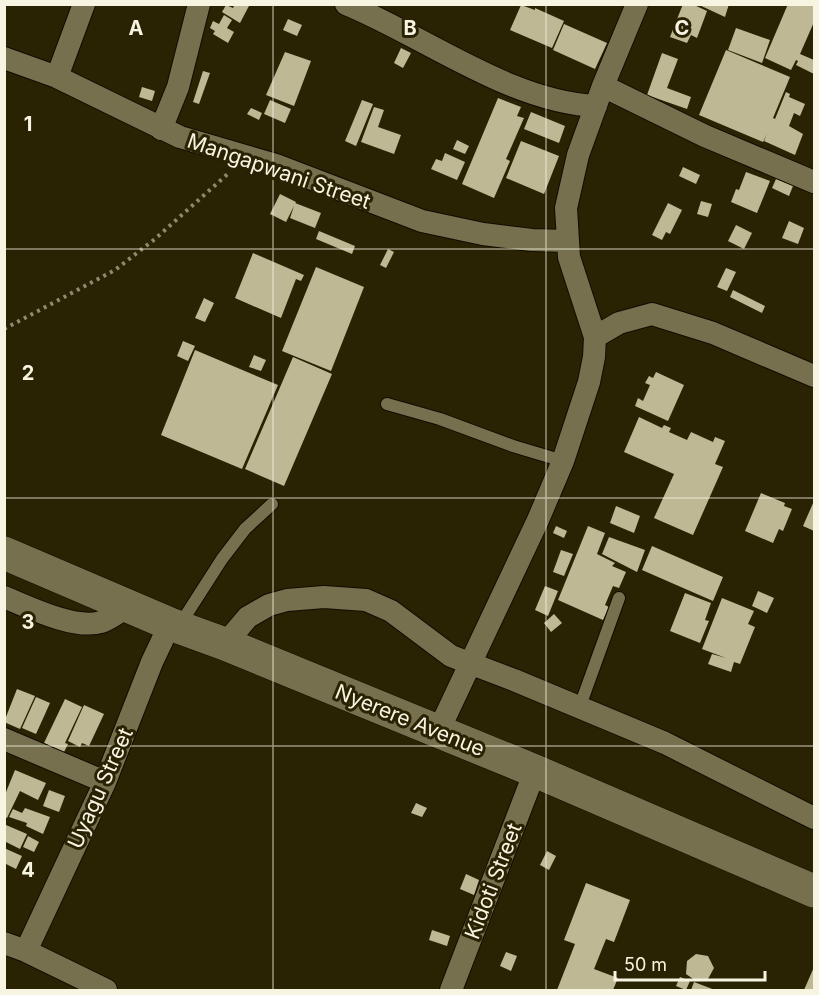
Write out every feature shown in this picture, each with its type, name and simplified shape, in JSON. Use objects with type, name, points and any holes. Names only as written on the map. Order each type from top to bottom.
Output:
[{"type":"street","points":[[57,77],[84,4]]},
{"type":"street","points":[[161,129],[178,87],[199,4]]},
{"type":"street","points":[[346,4],[499,79],[552,98],[582,105],[599,96],[705,136],[814,182]]},
{"type":"street","points":[[438,732],[563,461],[589,382],[595,337],[569,257],[567,198],[578,155],[599,96],[637,4]]},
{"type":"street","name":"Mangapwani Street","points":[[4,58],[57,77],[161,129],[201,144],[249,157],[422,221],[483,234],[532,240],[567,241]]},
{"type":"street","points":[[595,337],[619,323],[652,314],[712,333],[814,376]]},
{"type":"street","name":"Nyerere Avenue","points":[[4,553],[535,771],[814,891]]},
{"type":"street","points":[[4,597],[39,612],[73,622],[100,622],[130,605]]},
{"type":"street","points":[[225,644],[248,617],[269,605],[287,600],[324,597],[366,600],[391,611],[451,656],[580,706],[665,743],[814,818]]},
{"type":"street","name":"Uyagu Street","points":[[26,951],[105,782],[152,662],[175,625]]},
{"type":"street","points":[[4,740],[105,782]]},
{"type":"street","name":"Kidoti Street","points":[[451,990],[535,771]]},
{"type":"street","points":[[4,943],[26,951],[106,990]]},
{"type":"lane","points":[[387,404],[440,419],[504,443],[563,461]]},
{"type":"lane","points":[[175,625],[245,529],[272,504]]},
{"type":"lane","points":[[580,706],[619,597]]},
{"type":"path","points":[[4,329],[115,270],[155,239],[249,157]]},
{"type":"building","points":[[235,4],[250,4],[240,23],[222,12],[226,5],[233,8]]},
{"type":"building","points":[[683,4],[692,4],[707,11],[697,38],[691,35],[687,43],[670,37]]},
{"type":"building","points":[[697,4],[729,4],[725,17]]},
{"type":"building","points":[[788,4],[814,5],[814,22],[800,54],[814,60],[814,74],[796,65],[798,61],[796,60],[791,70],[765,58]]},
{"type":"building","points":[[521,5],[535,10],[535,8],[564,21],[552,48],[510,30]]},
{"type":"building","points":[[224,15],[232,20],[227,28],[234,32],[228,43],[213,34],[215,31],[210,28],[213,21],[219,24]]},
{"type":"building","points":[[288,19],[302,25],[297,36],[283,30]]},
{"type":"building","points":[[564,24],[607,43],[595,69],[553,50]]},
{"type":"building","points":[[736,28],[770,40],[762,63],[728,50]]},
{"type":"building","points":[[401,48],[411,53],[403,68],[394,63]]},
{"type":"building","points":[[726,50],[790,77],[773,118],[775,119],[786,92],[790,94],[789,97],[805,104],[800,116],[794,113],[789,126],[803,134],[795,155],[764,141],[767,134],[763,142],[699,115]]},
{"type":"building","points":[[285,52],[311,61],[294,106],[266,95]]},
{"type":"building","points":[[662,53],[678,59],[667,88],[691,97],[687,109],[647,95]]},
{"type":"building","points":[[203,71],[210,73],[199,104],[193,102]]},
{"type":"building","points":[[142,87],[155,91],[152,101],[139,97]]},
{"type":"building","points":[[498,98],[521,107],[517,116],[524,118],[506,159],[510,161],[494,198],[462,184]]},
{"type":"building","points":[[270,100],[291,109],[285,123],[264,114]]},
{"type":"building","points":[[362,100],[373,104],[356,146],[345,141]]},
{"type":"building","points":[[374,107],[384,110],[378,127],[401,135],[394,154],[361,142]]},
{"type":"building","points":[[251,108],[262,113],[259,120],[247,114]]},
{"type":"building","points":[[531,112],[565,126],[559,143],[524,129]]},
{"type":"building","points":[[457,140],[469,146],[465,154],[453,149]]},
{"type":"building","points":[[521,141],[559,156],[544,194],[506,178]]},
{"type":"building","points":[[445,153],[465,162],[457,180],[431,169],[436,159],[442,161]]},
{"type":"building","points":[[683,167],[700,175],[696,184],[679,176]]},
{"type":"building","points":[[746,172],[770,181],[757,213],[731,202]]},
{"type":"building","points":[[776,179],[793,186],[789,196],[772,188]]},
{"type":"building","points":[[280,194],[296,202],[286,222],[270,214]]},
{"type":"building","points":[[701,201],[712,204],[708,217],[697,214]]},
{"type":"building","points":[[295,203],[321,213],[315,228],[290,218]]},
{"type":"building","points":[[668,203],[682,210],[670,234],[666,232],[662,240],[652,235]]},
{"type":"building","points":[[789,221],[804,228],[798,244],[782,238]]},
{"type":"building","points":[[736,225],[752,233],[744,249],[728,241]]},
{"type":"building","points":[[319,231],[355,246],[352,254],[316,239]]},
{"type":"building","points":[[388,249],[394,252],[386,268],[380,265]]},
{"type":"building","points":[[253,253],[304,275],[301,281],[296,279],[281,318],[235,298]]},
{"type":"building","points":[[316,267],[364,287],[331,371],[282,351]]},
{"type":"building","points":[[726,268],[736,272],[727,291],[717,287]]},
{"type":"building","points":[[733,290],[765,306],[762,313],[730,297]]},
{"type":"building","points":[[204,298],[214,303],[205,322],[195,318]]},
{"type":"building","points":[[183,341],[195,346],[188,361],[177,356]]},
{"type":"building","points":[[195,350],[278,385],[242,469],[161,435]]},
{"type":"building","points":[[254,355],[266,360],[261,371],[249,367]]},
{"type":"building","points":[[293,357],[332,374],[284,486],[245,469]]},
{"type":"building","points":[[656,372],[684,385],[668,421],[635,406],[638,398],[643,401],[650,385],[645,383],[649,376],[653,378]]},
{"type":"building","points":[[639,417],[662,428],[664,425],[671,428],[669,432],[687,440],[691,432],[713,442],[715,437],[725,441],[715,464],[723,467],[693,535],[654,518],[674,474],[624,452]]},
{"type":"building","points":[[761,493],[785,503],[784,506],[792,509],[783,531],[779,529],[773,543],[745,531]]},
{"type":"building","points":[[814,501],[814,531],[803,526]]},
{"type":"building","points":[[616,506],[640,516],[634,533],[610,523]]},
{"type":"building","points":[[556,526],[567,531],[564,538],[553,533]]},
{"type":"building","points":[[588,526],[605,533],[597,554],[615,563],[612,566],[626,572],[619,588],[613,586],[605,605],[609,607],[603,620],[558,600]]},
{"type":"building","points":[[609,537],[645,550],[637,572],[602,554]]},
{"type":"building","points":[[652,546],[723,577],[713,601],[642,570]]},
{"type":"building","points":[[561,550],[573,554],[564,576],[553,572]]},
{"type":"building","points":[[545,586],[558,591],[548,616],[535,610]]},
{"type":"building","points":[[758,591],[774,598],[767,613],[752,606]]},
{"type":"building","points":[[685,593],[711,603],[705,620],[709,621],[700,643],[670,631]]},
{"type":"building","points":[[722,598],[754,611],[748,624],[755,627],[740,664],[734,662],[731,672],[708,664],[712,654],[726,658],[702,649]]},
{"type":"building","points":[[554,614],[562,623],[551,632],[544,623]]},
{"type":"building","points":[[17,689],[35,696],[20,729],[4,722]]},
{"type":"building","points":[[36,697],[50,703],[36,734],[22,728]]},
{"type":"building","points":[[65,699],[82,707],[65,743],[68,744],[64,752],[44,743]]},
{"type":"building","points":[[84,705],[104,714],[89,746],[82,743],[80,747],[68,741]]},
{"type":"building","points":[[15,770],[46,783],[38,800],[20,791],[7,818],[4,817],[4,797]]},
{"type":"building","points":[[49,790],[65,796],[59,812],[43,806]]},
{"type":"building","points":[[416,803],[427,808],[422,817],[411,813]]},
{"type":"building","points":[[25,808],[50,817],[43,834],[26,826],[27,823],[9,817],[13,809],[22,813]]},
{"type":"building","points":[[4,826],[27,834],[20,849],[4,841]]},
{"type":"building","points":[[28,836],[39,842],[34,852],[23,847]]},
{"type":"building","points":[[4,848],[22,856],[16,869],[4,863]]},
{"type":"building","points":[[547,851],[556,856],[549,870],[540,865]]},
{"type":"building","points":[[466,874],[479,880],[474,895],[460,889]]},
{"type":"building","points":[[586,883],[630,900],[614,942],[606,939],[594,969],[618,978],[613,990],[557,990],[575,944],[564,940]]},
{"type":"building","points":[[432,930],[450,936],[447,946],[429,940]]},
{"type":"building","points":[[506,952],[517,956],[511,971],[500,966]]},
{"type":"building","points":[[696,954],[708,956],[714,968],[708,979],[696,981],[686,974],[687,961]]},
{"type":"building","points":[[814,967],[814,990],[804,990]]},
{"type":"building","points":[[680,977],[690,981],[686,990],[676,986]]},
{"type":"building","points":[[694,982],[715,990],[691,990]]}]
